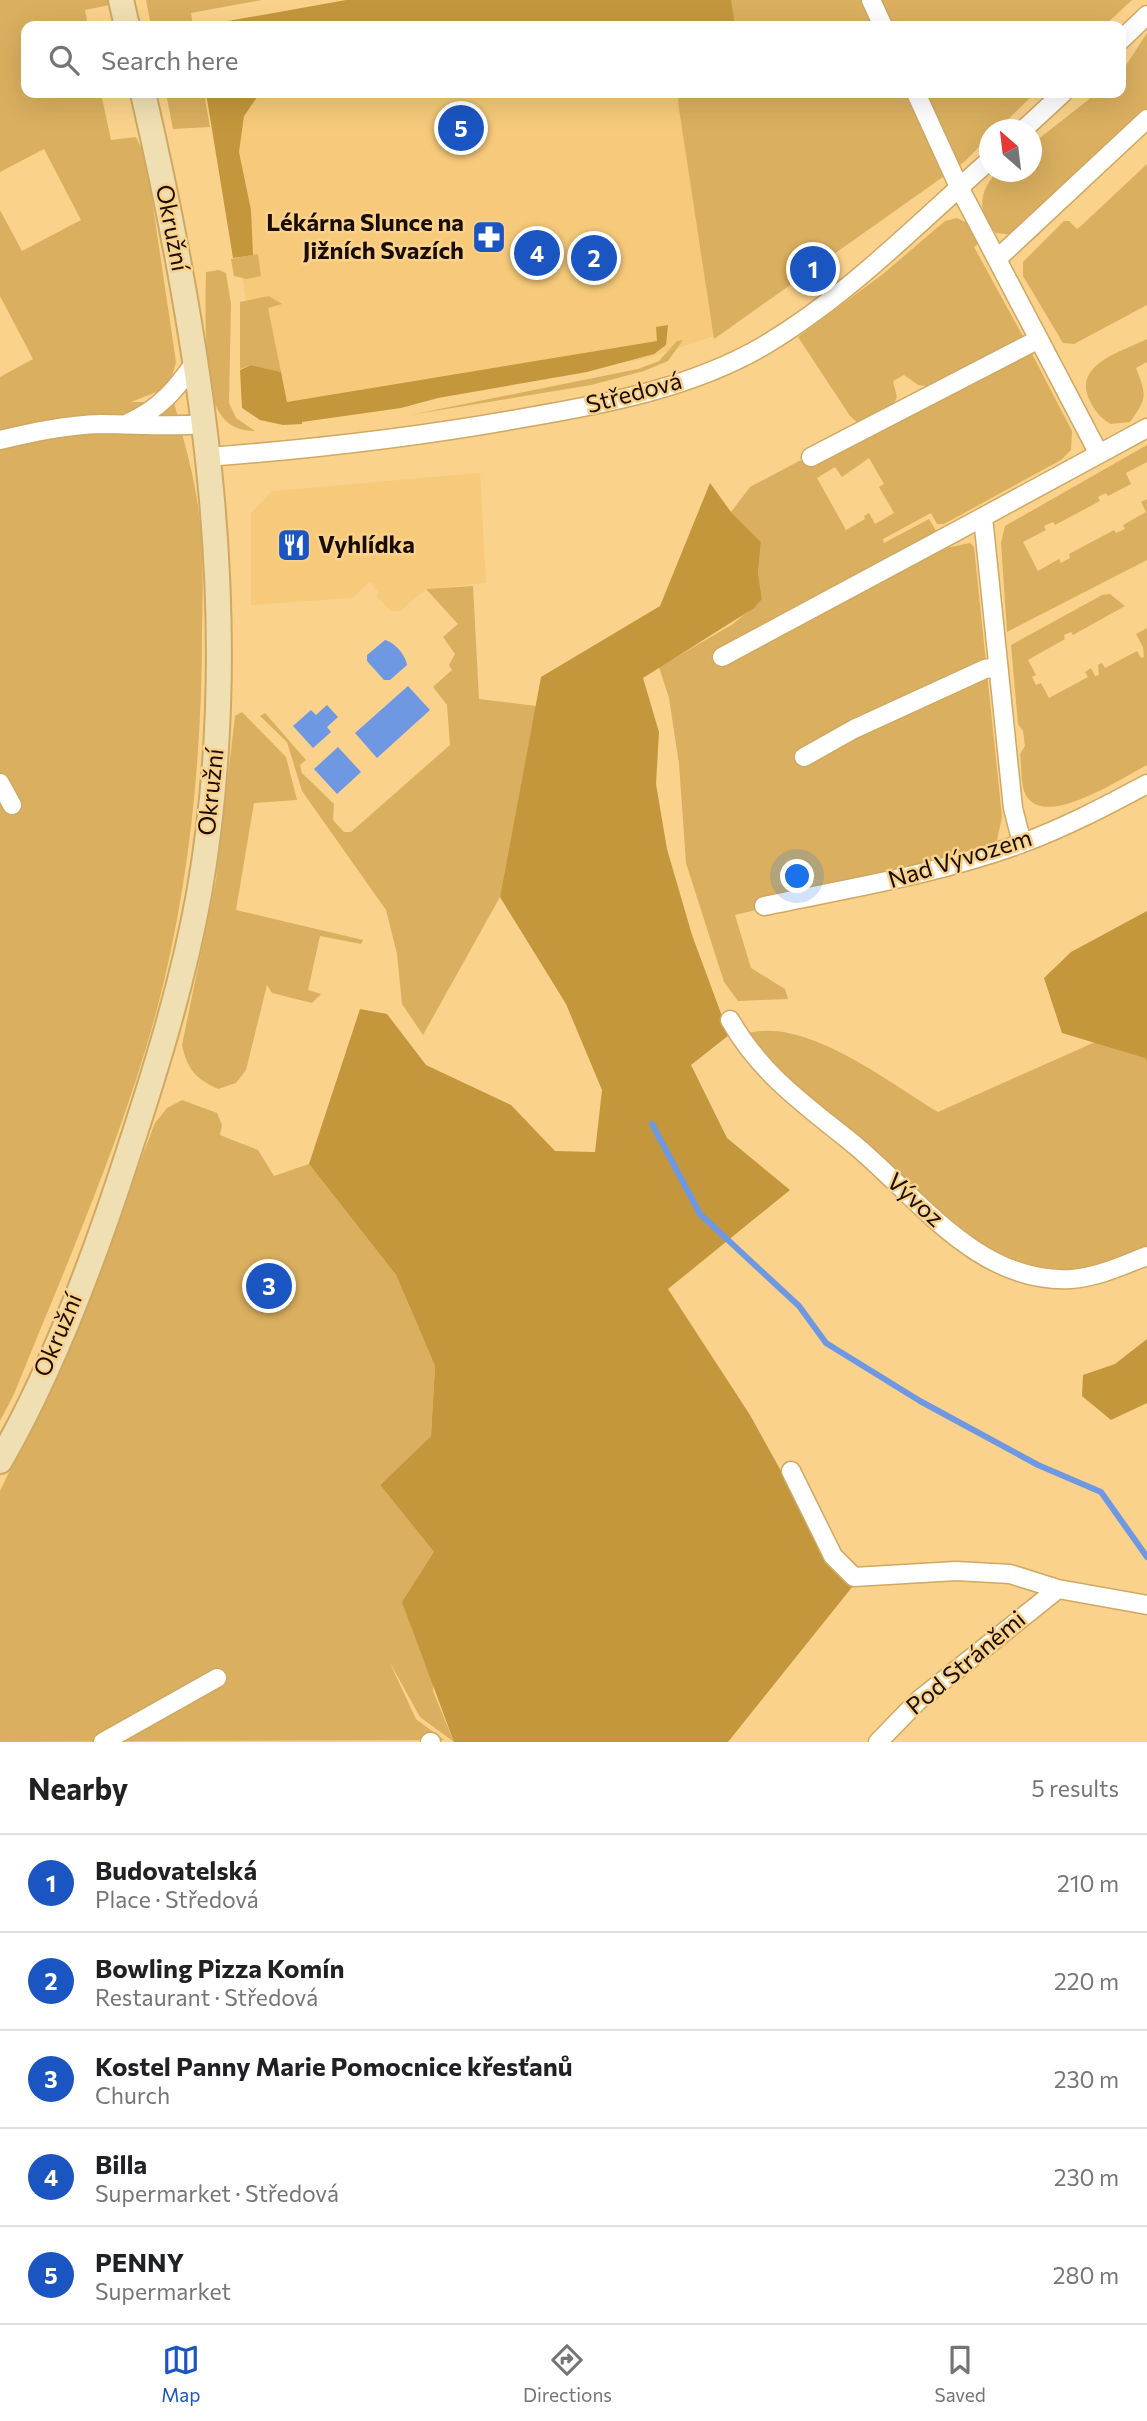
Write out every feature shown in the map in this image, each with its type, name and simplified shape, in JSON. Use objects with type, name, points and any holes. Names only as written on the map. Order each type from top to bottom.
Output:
[{"type":"street","points":[[121,0],[126,21]]},
{"type":"street","points":[[871,0],[881,21]]},
{"type":"street","points":[[1126,35],[1147,15]]},
{"type":"street","name":"Okružní","points":[[0,1461],[53,1349],[110,1212],[152,1081],[196,907],[211,801],[218,696],[216,574],[204,424],[170,208],[144,98]]},
{"type":"street","points":[[918,98],[959,187],[1098,454]]},
{"type":"street","points":[[1035,119],[1058,98]]},
{"type":"street","points":[[997,259],[1147,119]]},
{"type":"street","name":"Středová","points":[[207,457],[478,426],[602,404],[687,379],[760,348],[826,304],[979,169]]},
{"type":"street","points":[[811,457],[1039,339]]},
{"type":"street","points":[[126,424],[148,415],[166,401],[196,361]]},
{"type":"street","points":[[0,440],[45,429],[126,424],[172,427],[204,424]]},
{"type":"street","points":[[722,657],[1147,428]]},
{"type":"street","points":[[983,517],[1013,808],[1022,843]]},
{"type":"street","points":[[804,757],[866,723],[985,669],[997,667]]},
{"type":"street","points":[[0,783],[12,805]]},
{"type":"street","name":"Nad Vývozem","points":[[764,906],[874,884],[1022,843],[1090,814],[1147,784]]},
{"type":"street","name":"Vývoz","points":[[730,1020],[746,1049],[773,1079],[858,1149],[925,1212],[973,1250],[1017,1270],[1070,1279],[1104,1272],[1147,1256]]},
{"type":"street","name":"Pod Stráněmi","points":[[791,1471],[832,1556],[854,1577],[956,1571],[1010,1574],[1058,1588],[1147,1605]]},
{"type":"street","name":"Pod Stráněmi","points":[[878,1742],[919,1700],[1058,1588]]},
{"type":"street","points":[[103,1742],[217,1678]]},
{"type":"shaded area","points":[[0,0],[109,0],[110,5],[85,10],[87,21],[21,21],[21,98],[102,98],[111,140],[136,137],[146,159],[176,362],[169,387],[131,402],[174,402],[196,494],[203,580],[196,775],[177,919],[156,1013],[142,1061],[109,1158],[72,1253],[14,1394],[0,1421],[0,377],[33,359],[0,296],[0,210],[22,251],[81,220],[44,149],[0,172]]},
{"type":"shaded area","points":[[146,0],[262,0],[191,13],[192,21],[150,21]]},
{"type":"shaded area","points":[[346,0],[731,0],[734,21],[228,21]]},
{"type":"shaded area","points":[[698,0],[1132,0],[1109,21],[694,21]]},
{"type":"shaded area","points":[[1147,33],[1147,112],[1014,235],[996,233],[985,218],[983,210],[982,202],[989,182],[1042,182],[1042,136],[1091,98],[1126,98],[1126,65]]},
{"type":"shaded area","points":[[167,98],[205,98],[210,127],[173,129]]},
{"type":"shaded area","points":[[207,98],[257,98],[244,116],[239,152],[251,210],[253,255],[233,258]]},
{"type":"shaded area","points":[[216,98],[697,98],[714,336],[645,359],[277,415],[257,375]]},
{"type":"shaded area","points":[[678,98],[1030,98],[1008,119],[979,119],[979,147],[964,162],[714,339]]},
{"type":"shaded area","points":[[1147,164],[1147,305],[1074,344],[1063,343],[1023,276],[1023,262],[1064,221],[1069,221],[1077,229]]},
{"type":"shaded area","points":[[957,218],[967,223],[979,243],[974,247],[1025,340],[933,387],[918,385],[904,375],[893,381],[897,397],[892,407],[858,423],[850,416],[798,337],[883,274],[945,221]]},
{"type":"shaded area","points":[[258,254],[261,276],[247,279],[234,276],[231,259]]},
{"type":"shaded area","points":[[219,270],[226,273],[231,304],[229,403],[236,418],[255,431],[239,429],[226,421],[214,401],[210,385],[206,345],[206,272]]},
{"type":"shaded area","points":[[269,296],[282,304],[268,308],[281,372],[251,365],[240,369],[240,302]]},
{"type":"shaded area","points":[[668,325],[666,345],[654,354],[587,372],[302,424],[283,425],[260,420],[242,408],[240,370],[251,365],[281,372],[287,402],[657,341],[656,327]]},
{"type":"shaded area","points":[[1147,339],[1147,362],[1136,368],[1144,396],[1140,407],[1130,422],[1111,424],[1098,414],[1089,399],[1086,387],[1088,377],[1103,360]]},
{"type":"shaded area","points":[[683,340],[668,361],[644,371],[591,385],[410,415],[638,369],[659,361],[677,341]]},
{"type":"shaded area","points":[[1030,350],[1072,431],[1071,450],[1061,460],[944,524],[937,524],[931,513],[883,539],[884,543],[929,519],[946,548],[970,543],[974,547],[1002,817],[997,840],[988,855],[735,915],[751,968],[785,989],[788,999],[738,1001],[724,982],[686,863],[679,764],[669,698],[659,667],[733,624],[762,599],[758,573],[761,542],[731,512],[750,487],[801,460],[808,463]],"holes":[[[869,458],[884,484],[879,487],[894,513],[875,524],[869,513],[864,516],[865,519],[846,530],[817,478],[835,467],[842,477]]]},
{"type":"shaded area","points":[[1147,445],[1147,462],[1126,473],[1131,484],[1108,496],[1106,493],[1098,497],[1100,501],[1055,525],[1053,522],[1044,526],[1046,530],[1023,542],[1038,571],[1059,559],[1061,563],[1070,558],[1069,554],[1114,530],[1116,533],[1125,529],[1123,525],[1146,512],[1141,502],[1147,499],[1147,560],[1007,632],[1001,543],[1005,526]]},
{"type":"shaded area","points":[[480,473],[486,583],[426,589],[400,611],[391,611],[376,596],[379,593],[370,582],[352,598],[251,605],[251,513],[272,491]]},
{"type":"shaded area","points":[[710,483],[731,512],[761,542],[758,573],[762,599],[754,608],[643,678],[659,732],[656,784],[667,849],[692,935],[729,1035],[691,1065],[727,1138],[790,1190],[668,1289],[750,1415],[841,1579],[861,1576],[728,1742],[454,1742],[402,1602],[434,1552],[380,1485],[431,1436],[435,1366],[396,1275],[309,1164],[360,1009],[387,1014],[426,1065],[511,1105],[555,1151],[595,1152],[602,1090],[566,1004],[500,897],[541,677],[660,606]]},
{"type":"shaded area","points":[[473,586],[479,699],[536,706],[500,897],[423,1035],[402,1004],[397,954],[386,910],[302,791],[287,742],[260,716],[265,713],[306,760],[300,765],[302,773],[334,804],[333,820],[344,832],[351,832],[450,745],[447,705],[433,687],[452,670],[449,665],[455,654],[443,637],[458,624],[426,589]]},
{"type":"shaded area","points":[[1110,594],[1125,606],[1073,635],[1071,632],[1064,635],[1065,639],[1028,660],[1036,675],[1032,677],[1036,685],[1041,683],[1049,698],[1088,677],[1085,672],[1091,668],[1095,676],[1099,675],[1098,665],[1102,663],[1105,668],[1137,651],[1141,658],[1144,657],[1143,647],[1136,634],[1147,628],[1147,765],[1104,789],[1068,804],[1051,807],[1037,805],[1027,797],[1022,782],[1020,754],[1025,746],[1023,731],[1018,724],[1011,645],[1102,595]]},
{"type":"shaded area","points":[[242,712],[286,757],[297,800],[254,803],[236,910],[363,940],[361,944],[320,936],[308,990],[321,994],[312,1003],[272,993],[267,985],[246,1070],[236,1083],[218,1089],[194,1072],[182,1045],[216,880],[235,716]]},
{"type":"shaded area","points":[[1147,911],[1147,1062],[1145,1058],[1062,1033],[1044,978],[1071,952]]},
{"type":"shaded area","points":[[1131,1026],[1147,1062],[1147,1248],[1095,1269],[1049,1270],[994,1254],[921,1198],[864,1141],[778,1071],[749,1033],[772,1031],[821,1043],[872,1070],[938,1112]]},
{"type":"shaded area","points":[[182,1100],[217,1113],[222,1125],[220,1135],[258,1150],[274,1176],[309,1164],[396,1275],[435,1366],[431,1436],[380,1485],[434,1552],[433,1691],[454,1742],[420,1717],[389,1661],[416,1719],[444,1740],[0,1742],[0,1491],[67,1352],[155,1123],[167,1108]]},
{"type":"shaded area","points":[[1147,1339],[1147,1403],[1111,1420],[1082,1396],[1083,1375],[1115,1364]]},
{"type":"water","points":[[385,640],[399,650],[407,665],[390,680],[384,680],[367,661],[367,655]]},
{"type":"water","points":[[408,686],[430,710],[377,758],[355,733]]},
{"type":"water","points":[[327,705],[338,717],[327,727],[331,732],[313,748],[293,726],[311,710],[316,715]]},
{"type":"water","points":[[338,747],[361,772],[337,794],[314,769]]},
{"type":"waterway","points":[[652,1124],[700,1214],[799,1306],[826,1343],[920,1401],[1038,1465],[1101,1492],[1147,1557]]},
{"type":"place","name":"PENNY","points":[[461,128]]},
{"type":"place","name":"Lékárna Slunce na Jižních Svazích","points":[[489,237]]},
{"type":"place","name":"Billa","points":[[537,253]]},
{"type":"place","name":"Bowling Pizza Komín","points":[[594,258]]},
{"type":"place","name":"Budovatelská","points":[[813,269]]},
{"type":"place","name":"Vyhlídka","points":[[294,545]]},
{"type":"place","name":"Kostel Panny Marie Pomocnice křesťanů","points":[[269,1286]]}]
